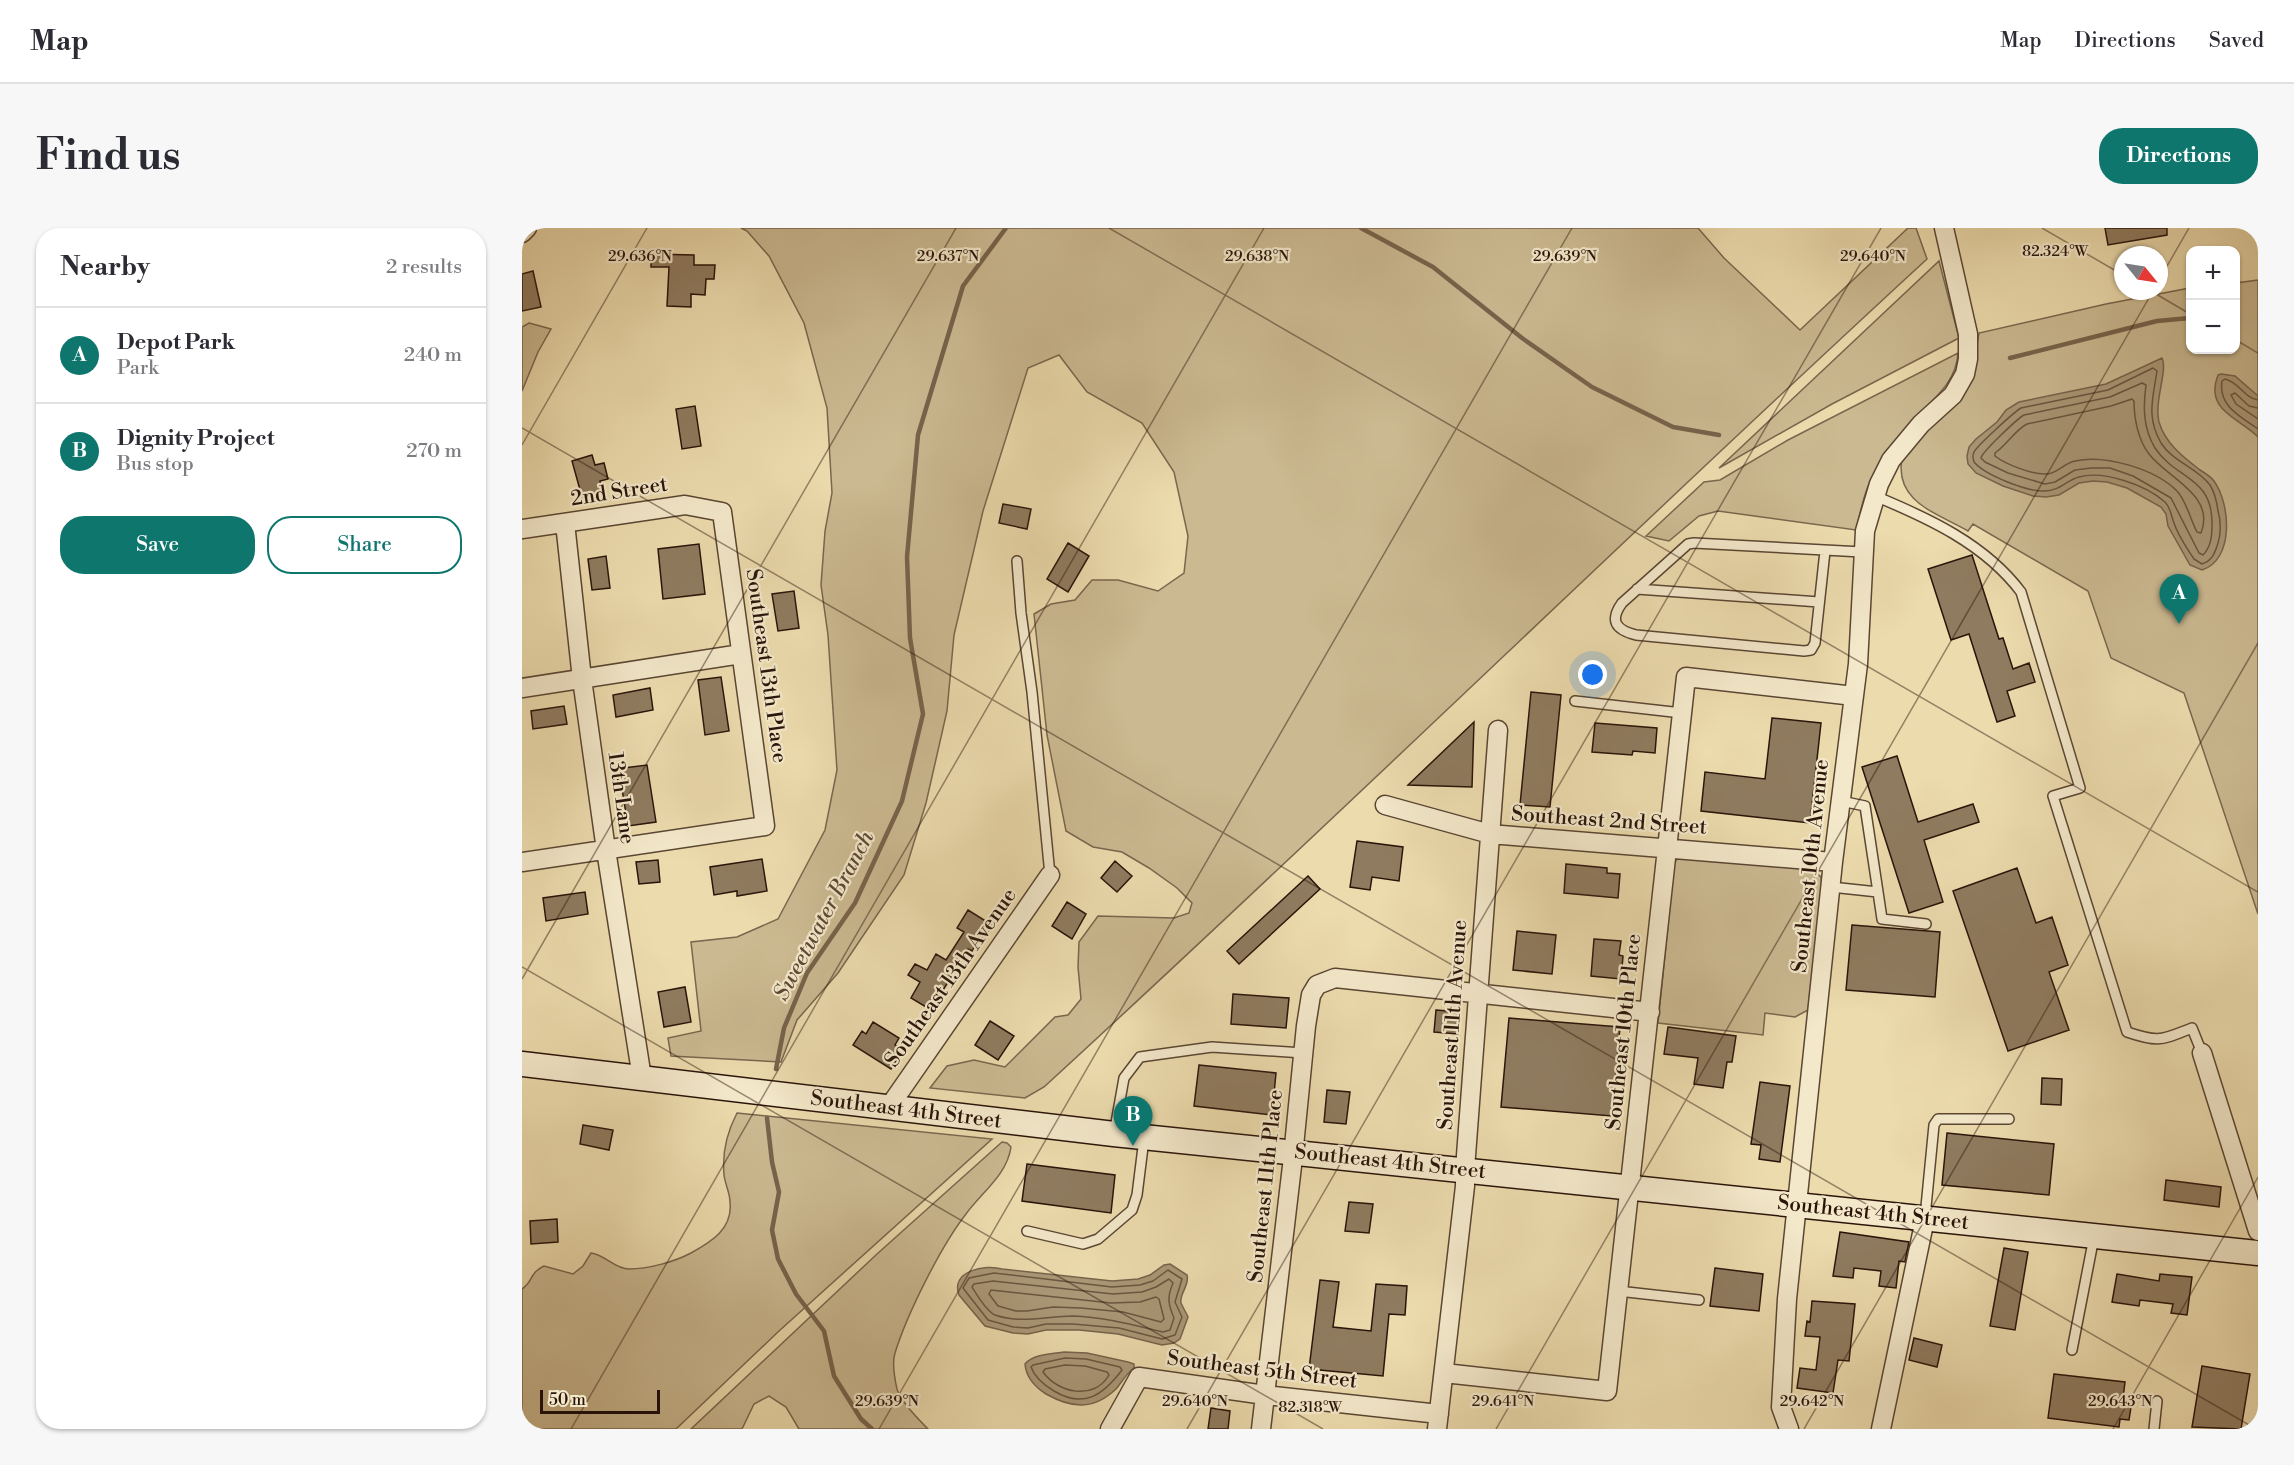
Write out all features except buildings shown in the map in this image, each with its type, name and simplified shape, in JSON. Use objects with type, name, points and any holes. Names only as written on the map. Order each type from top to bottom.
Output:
[{"type":"street","points":[[522,233],[527,228]]},
{"type":"street","name":"Southeast 10th Avenue","points":[[1788,1428],[1781,1407],[1787,1299],[1833,862],[1854,696],[1865,531],[1885,471],[1901,447],[1921,424],[1953,395],[1965,374],[1968,359],[1969,342],[1944,228]]},
{"type":"street","name":"2nd Street","points":[[522,530],[685,505],[722,512]]},
{"type":"street","name":"Southeast 13th Place","points":[[606,850],[765,826],[722,512]]},
{"type":"street","name":"13th Lane","points":[[565,523],[582,680],[642,1078]]},
{"type":"street","points":[[522,688],[741,654]]},
{"type":"street","name":"Southeast 10th Place","points":[[1444,1372],[1607,1391],[1686,677],[1854,696]]},
{"type":"street","name":"Southeast 11th Avenue","points":[[1438,1422],[1465,1186],[1498,730]]},
{"type":"street","name":"Southeast 2nd Street","points":[[1385,805],[1490,834],[1833,862]]},
{"type":"street","points":[[522,862],[606,850]]},
{"type":"street","name":"Southeast 13th Avenue","points":[[889,1107],[1050,875]]},
{"type":"street","name":"Southeast 11th Place","points":[[1261,1429],[1311,995],[1317,986],[1335,978],[1479,994]]},
{"type":"street","points":[[1479,994],[1650,1012]]},
{"type":"street","points":[[2202,1053],[2258,1231]]},
{"type":"street","name":"Southeast 4th Street","points":[[522,1064],[1114,1134],[2258,1253]]},
{"type":"street","points":[[1881,1429],[1925,1219]]},
{"type":"street","name":"Southeast 5th Street","points":[[1110,1429],[1139,1377],[1438,1422]]},
{"type":"lane","points":[[1875,496],[1922,515],[1968,543],[2007,573],[2021,592],[2080,788],[2053,796],[2127,1032],[2151,1040],[2163,1039],[2192,1028],[2202,1053]]},
{"type":"lane","points":[[1825,551],[1815,643],[1811,650],[1629,633],[1617,625],[1616,611],[1681,548],[1694,543],[1862,552]]},
{"type":"lane","points":[[1017,561],[1050,875]]},
{"type":"lane","points":[[1637,589],[1819,602]]},
{"type":"lane","points":[[1575,701],[1682,713]]},
{"type":"lane","points":[[1841,801],[1865,806],[1882,919],[1926,924]]},
{"type":"lane","points":[[1831,887],[1878,892]]},
{"type":"lane","points":[[1114,1134],[1124,1078],[1140,1057],[1212,1047],[1303,1053]]},
{"type":"lane","points":[[1925,1219],[1934,1125],[1938,1119],[2008,1119]]},
{"type":"lane","points":[[1027,1231],[1083,1244],[1098,1239],[1113,1227],[1132,1210],[1137,1195],[1144,1137]]},
{"type":"lane","points":[[2072,1350],[2094,1237]]},
{"type":"lane","points":[[1618,1291],[1699,1300]]},
{"type":"lane","points":[[2154,1429],[2157,1401]]},
{"type":"shaded area","points":[[741,228],[1698,228],[1724,258],[1800,330],[1908,228],[1916,228],[1927,259],[1155,984],[1044,1087],[1025,1098],[930,1088],[947,1066],[974,1060],[1005,1067],[1055,1017],[1068,1015],[1081,999],[1078,967],[1079,942],[1098,916],[1174,918],[1189,913],[1192,903],[1177,888],[1122,852],[1093,847],[1066,831],[1047,735],[1034,614],[1051,604],[1075,600],[1092,580],[1118,580],[1158,591],[1184,573],[1188,536],[1174,472],[1142,423],[1087,392],[1059,355],[1028,368],[983,511],[954,635],[947,711],[926,803],[904,875],[838,973],[797,1020],[781,1062],[671,1056],[668,1038],[701,1031],[691,942],[737,937],[778,919],[825,830],[837,770],[828,635],[821,585],[825,531],[832,493],[827,408],[804,323],[769,256],[747,231]]},
{"type":"shaded area","points":[[1939,261],[1959,338],[1832,404],[1719,468]]},
{"type":"shaded area","points":[[2258,280],[2258,914],[2184,693],[2111,658],[2088,591],[1973,524],[1968,531],[1931,512],[1911,496],[1901,473],[1902,458],[1975,357],[1979,333],[2127,300],[2168,300],[2168,292],[2186,289],[2186,354],[2240,354],[2240,282]]},
{"type":"shaded area","points":[[529,323],[551,329],[538,352],[522,391],[522,327]]},
{"type":"shaded area","points":[[1958,353],[1952,374],[1941,392],[1906,429],[1873,476],[1864,498],[1856,530],[1718,511],[1699,516],[1669,541],[1646,536],[1704,482],[1720,480],[1788,440]]},
{"type":"shaded area","points":[[1682,857],[1811,869],[1821,877],[1808,1010],[1795,1017],[1765,1013],[1763,1035],[1658,1023],[1674,866],[1676,860]]},
{"type":"shaded area","points":[[737,1113],[992,1139],[779,1331],[676,1429],[522,1429],[522,1289],[544,1266],[573,1274],[583,1266],[591,1253],[624,1268],[636,1269],[677,1259],[713,1239],[724,1227],[730,1211],[730,1199],[724,1175],[724,1159],[728,1135]]},
{"type":"shaded area","points":[[1002,1142],[1011,1147],[1005,1166],[966,1214],[946,1244],[916,1300],[895,1353],[894,1371],[899,1394],[928,1429],[799,1429],[786,1407],[769,1396],[754,1404],[742,1429],[691,1429],[877,1254]]},
{"type":"water","points":[[2162,358],[2163,370],[2158,414],[2162,430],[2175,449],[2214,481],[2224,504],[2226,531],[2224,544],[2220,555],[2202,570],[2190,565],[2168,526],[2166,514],[2161,507],[2127,488],[2107,482],[2093,481],[2079,483],[2059,495],[2033,496],[2003,486],[1976,473],[1968,464],[1969,447],[1997,422],[2006,410],[2019,402],[2106,384]]},
{"type":"water","points":[[2218,375],[2235,376],[2258,396],[2258,437],[2220,405],[2215,387]]},
{"type":"water","points":[[1170,1264],[1187,1275],[1188,1279],[1181,1303],[1188,1317],[1180,1339],[1174,1343],[1162,1345],[1118,1334],[1079,1330],[1013,1333],[985,1326],[959,1295],[960,1280],[964,1275],[979,1269],[995,1268],[1112,1281],[1138,1279]]},
{"type":"water","points":[[1064,1352],[1087,1353],[1128,1362],[1134,1364],[1134,1368],[1116,1389],[1099,1401],[1082,1405],[1064,1402],[1055,1399],[1035,1385],[1027,1373],[1025,1364],[1033,1358]]},
{"type":"waterway","name":"Sweetwater Branch","points":[[776,1069],[784,1028],[807,973],[855,903],[902,801],[923,714],[910,638],[907,557],[918,435],[963,286],[1006,228]]},
{"type":"waterway","points":[[1361,228],[1433,267],[1522,338],[1592,387],[1673,427],[1719,435]]},
{"type":"waterway","points":[[2010,358],[2157,321],[2186,318]]},
{"type":"waterway","name":"Sweetwater Branch","points":[[767,1118],[772,1162],[779,1192],[772,1230],[778,1259],[796,1294],[824,1331],[834,1376],[861,1419],[872,1429]]},
{"type":"place","name":"Depot Park","points":[[2179,624]]},
{"type":"place","name":"Dignity Project","points":[[1133,1146]]}]
